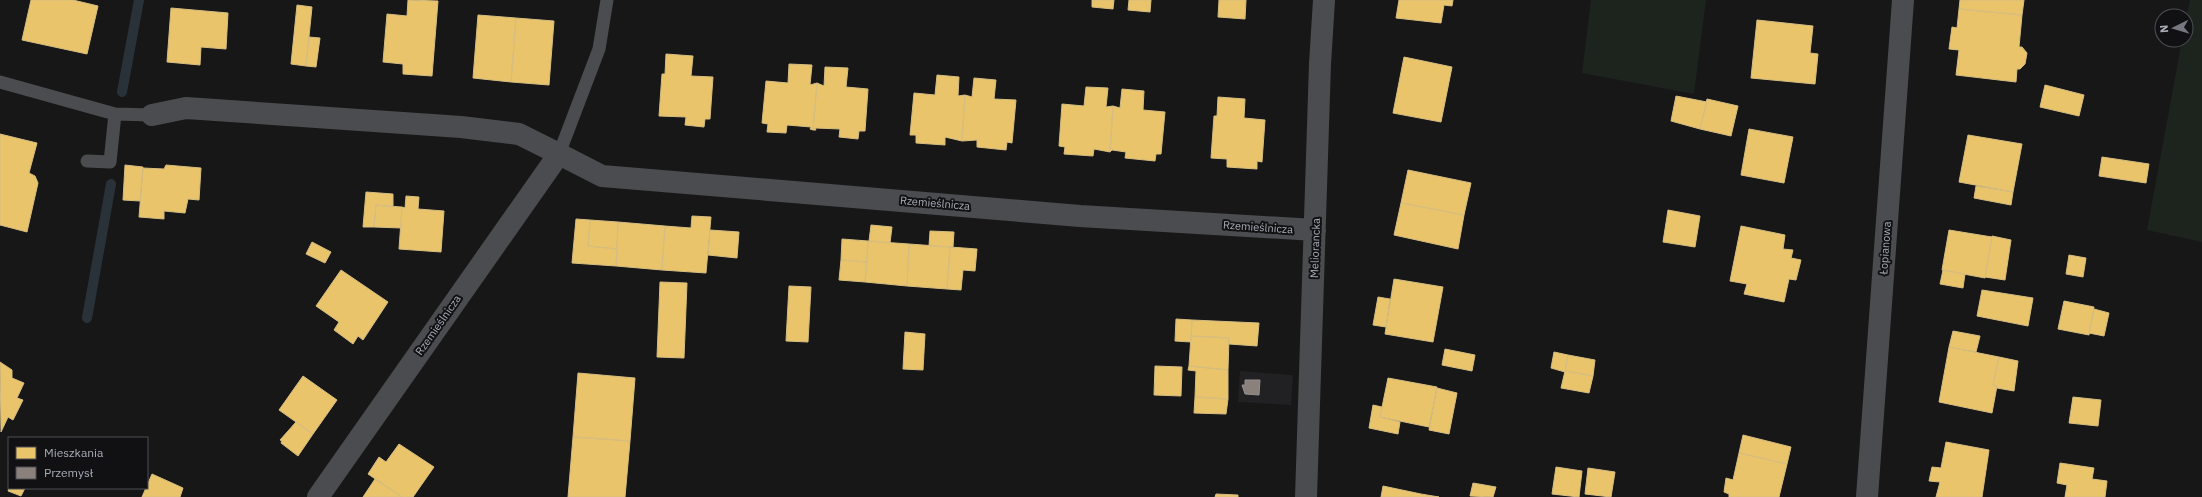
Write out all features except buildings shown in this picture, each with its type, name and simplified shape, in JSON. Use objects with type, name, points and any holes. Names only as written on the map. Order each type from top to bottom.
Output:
[{"type":"street","name":"Meliorancka","points":[[1306,497],[1320,64],[1324,0]]},
{"type":"street","name":"Łopianowa","points":[[1867,497],[1903,0]]},
{"type":"street","name":"Rzemieślnicza","points":[[152,115],[186,108],[461,127],[519,134],[602,176],[1080,216],[1315,230]]},
{"type":"street","name":"Rzemieślnicza","points":[[318,497],[559,154]]},
{"type":"lane","points":[[559,154],[599,49],[607,0]]},
{"type":"lane","points":[[0,82],[115,114],[152,115]]},
{"type":"lane","points":[[88,160],[110,162],[115,114]]},
{"type":"shaded area","points":[[1591,0],[1706,0],[1694,94],[1582,73]]},
{"type":"shaded area","points":[[2190,0],[2202,0],[2202,242],[2147,230],[2181,48],[2194,48],[2194,8],[2188,8]]},
{"type":"shaded area","points":[[1240,371],[1293,375],[1291,405],[1238,402]]},
{"type":"waterway","points":[[122,92],[139,0]]},
{"type":"waterway","points":[[87,318],[111,184]]}]
